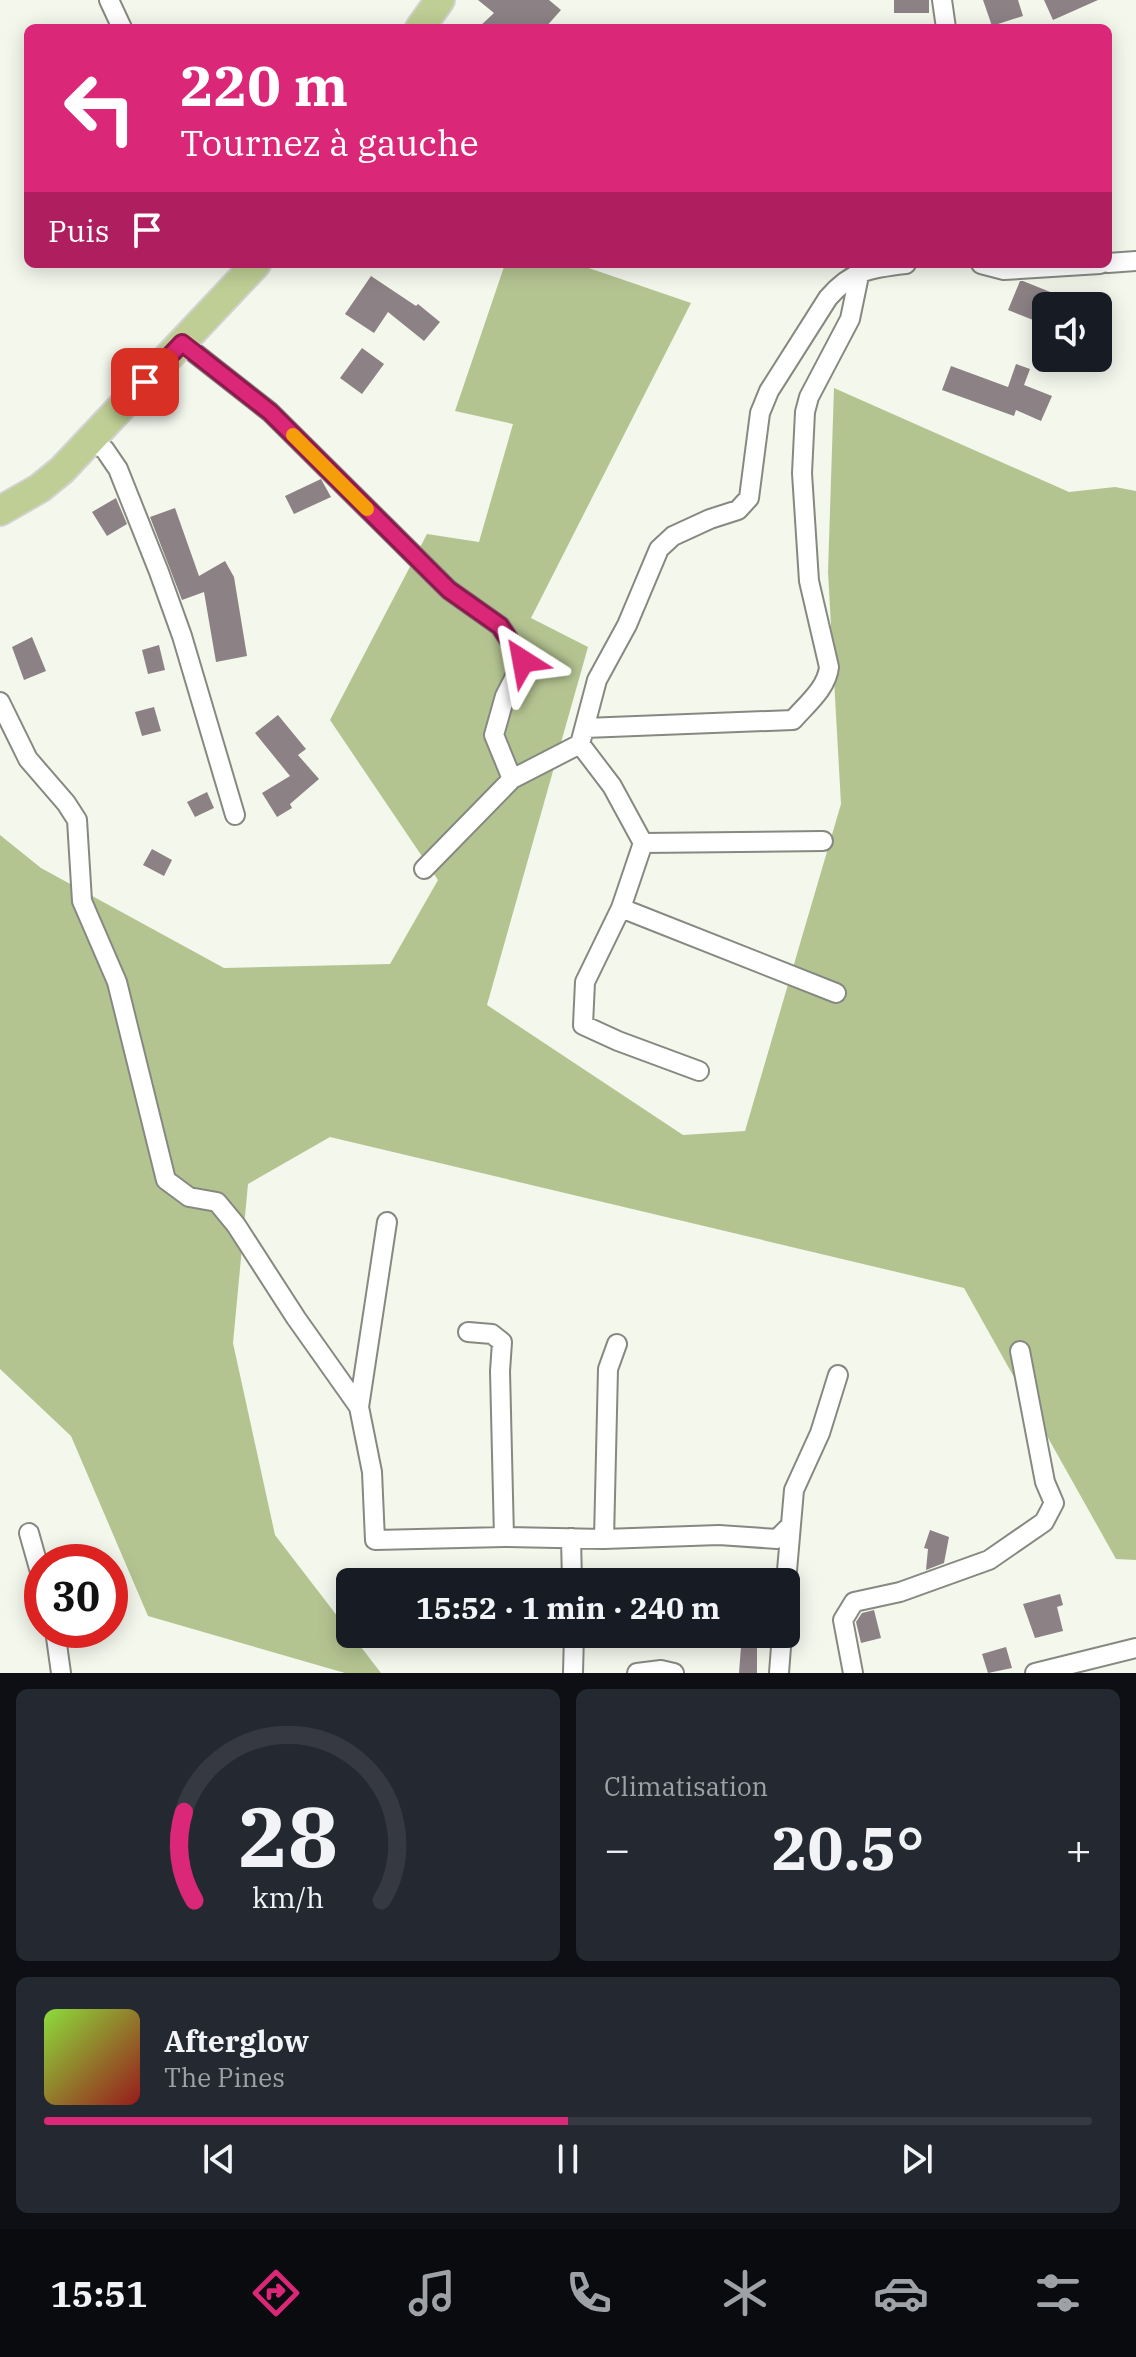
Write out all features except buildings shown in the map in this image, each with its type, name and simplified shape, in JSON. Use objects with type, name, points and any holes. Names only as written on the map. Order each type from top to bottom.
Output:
[{"type":"main road","points":[[423,24],[440,0]]},
{"type":"main road","points":[[0,511],[40,488],[90,440],[252,268]]},
{"type":"street","points":[[109,0],[120,24]]},
{"type":"street","points":[[942,0],[945,24]]},
{"type":"street","points":[[1112,263],[1136,261]]},
{"type":"street","points":[[699,1071],[583,1025],[585,982],[621,908],[643,843],[582,736],[597,680],[627,625],[659,549],[673,536],[738,510],[749,498],[760,413],[769,391],[839,285],[860,271],[880,268]]},
{"type":"street","points":[[996,268],[1036,268]]},
{"type":"street","points":[[424,869],[512,779],[582,736],[793,720],[823,686],[829,667],[809,581],[802,473],[805,412],[809,397],[850,319],[860,271]]},
{"type":"street","points":[[182,343],[270,412],[449,590],[500,626],[523,661],[505,696],[494,735],[512,779]]},
{"type":"street","points":[[90,440],[105,450],[118,469],[159,572],[182,636],[235,815]]},
{"type":"street","points":[[0,702],[28,759],[77,820],[82,901],[117,982],[166,1180],[189,1197],[217,1202],[236,1225],[359,1407]]},
{"type":"street","points":[[643,843],[823,841]]},
{"type":"street","points":[[621,908],[836,993]]},
{"type":"street","points":[[387,1222],[359,1407],[372,1472],[375,1540],[719,1535],[777,1539],[791,1525]]},
{"type":"street","points":[[468,1332],[492,1334],[502,1342],[504,1537]]},
{"type":"street","points":[[604,1539],[608,1369],[617,1344]]},
{"type":"street","points":[[853,1673],[843,1620],[854,1602],[900,1592],[989,1560],[1044,1522],[1054,1503],[1045,1482],[1020,1351]]},
{"type":"street","points":[[787,1568],[794,1490],[820,1433],[838,1375]]},
{"type":"street","points":[[29,1533],[32,1544]]},
{"type":"street","points":[[571,1538],[572,1568]]},
{"type":"street","points":[[58,1648],[61,1673]]},
{"type":"street","points":[[573,1673],[574,1648]]},
{"type":"street","points":[[779,1673],[781,1648]]},
{"type":"street","points":[[1035,1673],[1136,1648]]},
{"type":"street","points":[[637,1673],[661,1670],[674,1673]]},
{"type":"green space","points":[[504,268],[589,268],[691,303],[531,618],[588,647],[487,1005],[683,1135],[745,1131],[841,804],[828,572],[834,388],[1069,492],[1115,487],[1136,491],[1136,1560],[1116,1559],[964,1288],[330,1137],[248,1184],[233,1343],[275,1535],[336,1614],[336,1648],[362,1648],[381,1673],[345,1673],[148,1616],[128,1569],[128,1544],[117,1544],[71,1436],[0,1369],[0,835],[41,868],[224,968],[390,964],[438,880],[330,720],[427,534],[479,542],[513,424],[455,411]]},
{"type":"slow traffic","points":[[293,435],[367,509]]},
{"type":"route","points":[[145,382],[182,343],[270,412],[449,590],[500,626],[523,661]]}]
